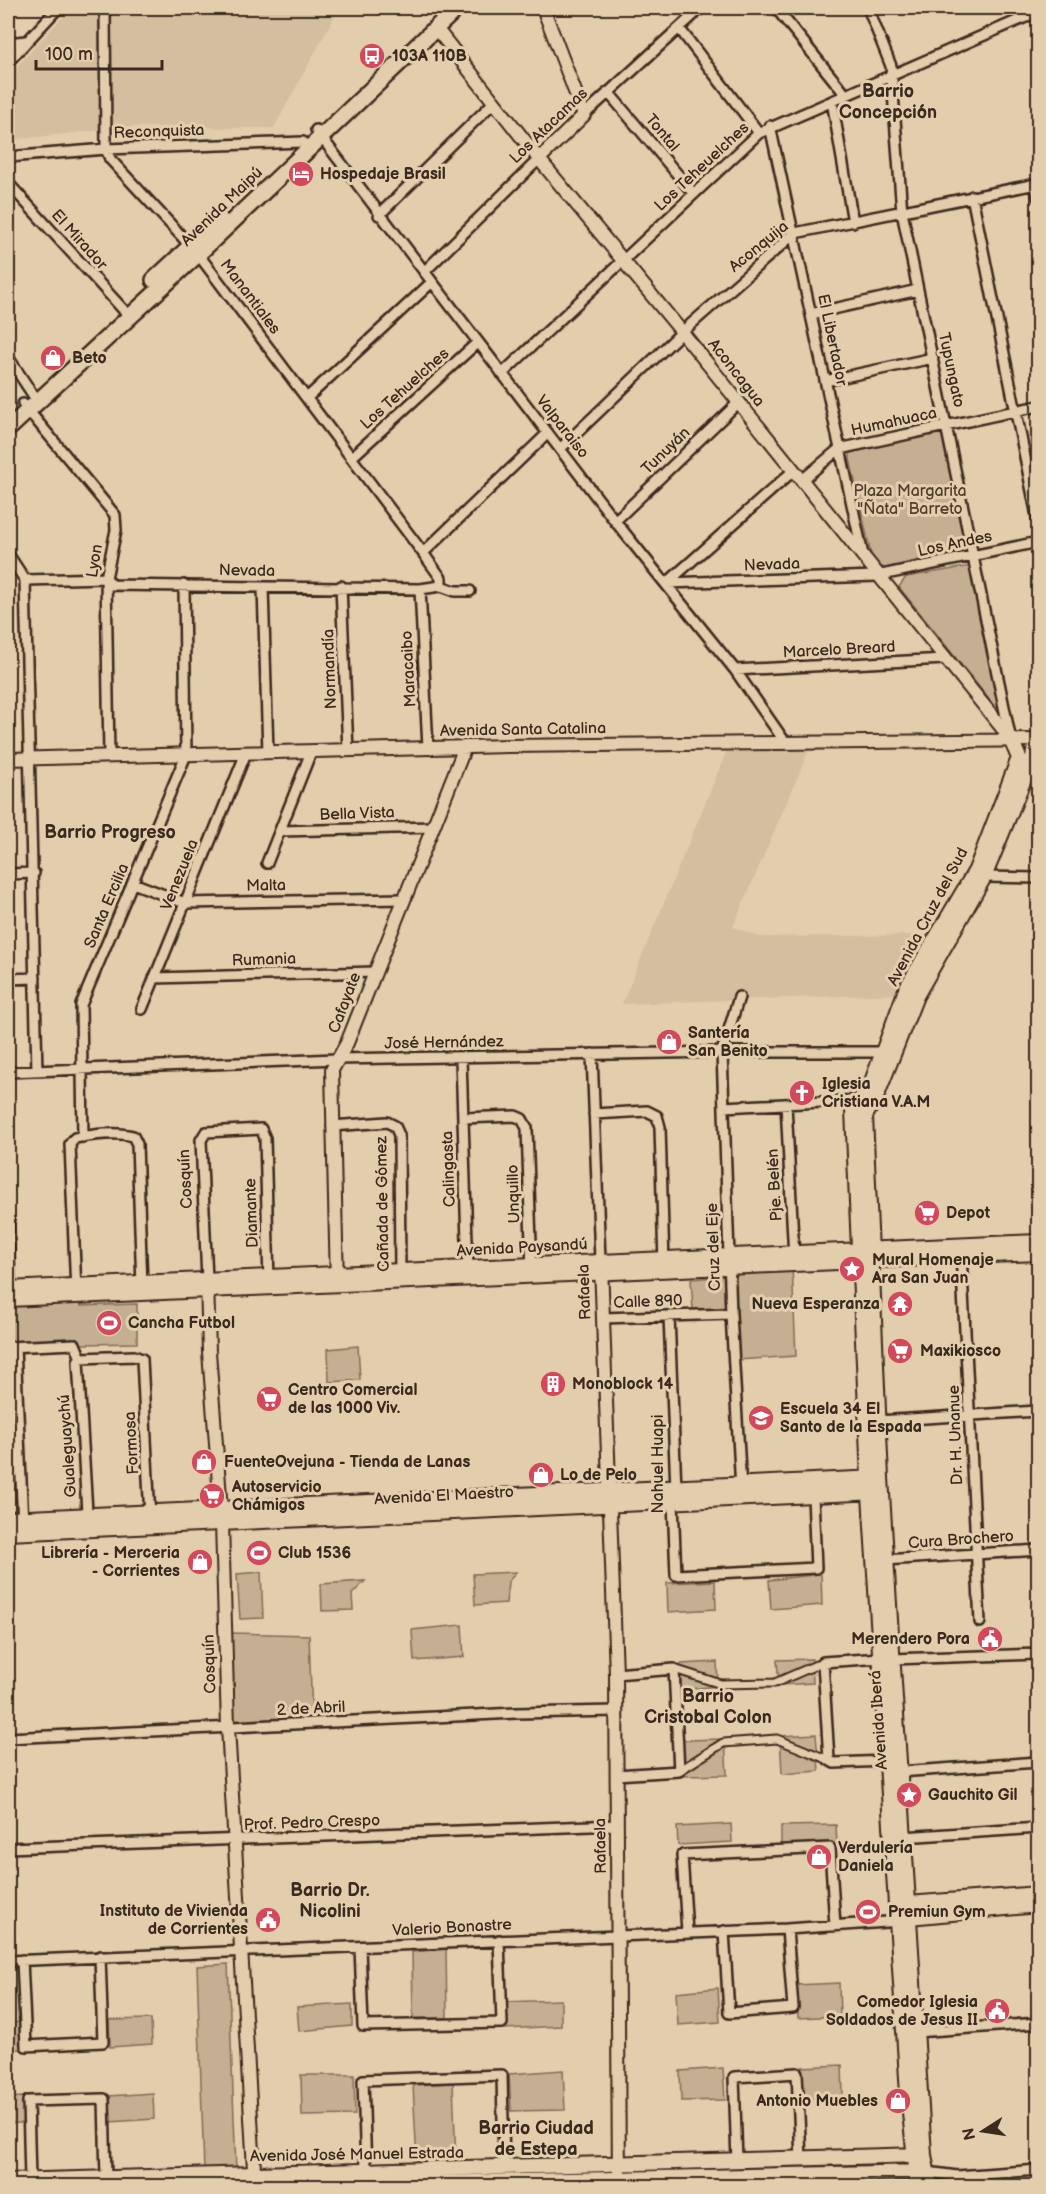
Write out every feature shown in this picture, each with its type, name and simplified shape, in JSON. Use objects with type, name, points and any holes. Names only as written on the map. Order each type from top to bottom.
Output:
[{"type":"main road","name":"Avenida Maipú","points":[[319,133],[441,8]]},
{"type":"main road","name":"Avenida Maipú","points":[[8,418],[30,402],[456,8]]},
{"type":"main road","name":"Avenida Maipú","points":[[8,429],[30,402]]},
{"type":"main road","name":"Avenida Cruz del Sud","points":[[865,1256],[865,1116],[877,1095],[907,987],[976,870],[1019,758],[1011,739]]},
{"type":"main road","name":"Avenida Cruz del Sud","points":[[865,1256],[853,1110],[870,1087],[916,996],[984,878],[1033,758],[1037,740]]},
{"type":"main road","name":"Avenida Paysandú","points":[[9,1294],[794,1257],[865,1256],[961,1251],[1038,1242]]},
{"type":"main road","name":"Avenida Paysandú","points":[[961,1251],[1038,1253]]},
{"type":"main road","name":"Avenida Iberá","points":[[865,1256],[878,1422],[875,1485],[885,1560],[887,1761],[915,2032],[918,2156]]},
{"type":"main road","name":"Avenida Iberá","points":[[865,1256],[875,1485],[886,1658],[899,1772],[903,1837],[902,1912],[918,2156],[921,2172],[930,2187]]},
{"type":"main road","name":"Avenida El Maestro","points":[[8,1518],[88,1522],[151,1520],[875,1485]]},
{"type":"main road","name":"Avenida El Maestro","points":[[741,1492],[813,1496],[875,1485]]},
{"type":"main road","name":"Avenida El Maestro","points":[[8,1533],[88,1522]]},
{"type":"main road","points":[[902,1912],[1038,1894]]},
{"type":"main road","points":[[902,1912],[1038,1905]]},
{"type":"main road","name":"Avenida José Manuel Estrada","points":[[8,2181],[106,2178],[254,2180],[366,2171],[918,2156]]},
{"type":"main road","name":"Avenida Iberá","points":[[918,2187],[921,2172]]},
{"type":"main road","name":"Avenida José Manuel Estrada","points":[[298,2187],[801,2181],[921,2172]]},
{"type":"street","points":[[8,62],[58,8]]},
{"type":"street","points":[[105,8],[106,148]]},
{"type":"street","points":[[543,8],[584,115]]},
{"type":"street","name":"Los Atacamas","points":[[424,272],[608,92],[701,8]]},
{"type":"street","points":[[776,8],[846,94]]},
{"type":"street","name":"Tupungato","points":[[868,8],[891,66],[902,212],[1011,739]]},
{"type":"street","name":"Los Teheuelches","points":[[502,374],[759,133],[1031,14]]},
{"type":"street","name":"Aconcagua","points":[[435,27],[539,159],[1011,739]]},
{"type":"street","points":[[679,28],[759,133]]},
{"type":"street","points":[[8,43],[27,41]]},
{"type":"street","name":"Tontal","points":[[608,92],[694,194]]},
{"type":"street","points":[[832,101],[852,222]]},
{"type":"street","points":[[379,215],[494,102]]},
{"type":"street","name":"El Libertador","points":[[771,126],[864,560]]},
{"type":"street","name":"Valparaiso","points":[[319,133],[379,215],[615,521],[735,670],[785,742]]},
{"type":"street","name":"Reconquista","points":[[8,157],[106,148],[306,145]]},
{"type":"street","name":"Manantiales","points":[[106,148],[110,159],[195,250],[308,397],[441,578],[441,586]]},
{"type":"street","name":"El Mirador","points":[[8,183],[126,314]]},
{"type":"street","name":"Aconquija","points":[[560,448],[682,332],[795,233],[1036,184],[1038,197]]},
{"type":"street","points":[[972,196],[1038,521]]},
{"type":"street","points":[[308,397],[432,282]]},
{"type":"street","points":[[811,314],[918,290]]},
{"type":"street","name":"Los Tehuelches","points":[[352,457],[478,342]]},
{"type":"street","name":"Lyon","points":[[8,357],[30,402],[115,515],[116,530],[106,578],[109,756]]},
{"type":"street","points":[[825,381],[933,358]]},
{"type":"street","name":"Tunuyán","points":[[615,521],[738,403]]},
{"type":"street","name":"Humahuaca","points":[[667,583],[797,476],[839,448],[1038,406]]},
{"type":"street","points":[[423,554],[548,434]]},
{"type":"street","name":"Los Andes","points":[[877,576],[1038,542]]},
{"type":"street","points":[[8,554],[25,580],[32,757],[37,1071]]},
{"type":"street","name":"Nevada","points":[[667,583],[877,576]]},
{"type":"street","name":"Nevada","points":[[25,580],[106,578],[112,585],[341,586],[420,589],[441,586],[455,591],[470,591]]},
{"type":"street","name":"Santa Ercilia","points":[[79,1137],[82,1069],[81,1005],[186,755],[184,585]]},
{"type":"street","points":[[263,586],[268,753]]},
{"type":"street","name":"Normandía","points":[[341,586],[348,751]]},
{"type":"street","name":"Maracaibo","points":[[420,589],[428,748]]},
{"type":"street","name":"Marcelo Breard","points":[[735,670],[945,660]]},
{"type":"street","name":"Avenida Santa Catalina","points":[[8,759],[465,747],[1037,740]]},
{"type":"street","name":"Cafayate","points":[[337,1279],[332,1070],[347,1043],[465,747]]},
{"type":"street","points":[[267,863],[311,752]]},
{"type":"street","name":"Venezuela","points":[[142,1009],[246,753]]},
{"type":"street","name":"Bella Vista","points":[[281,831],[434,826]]},
{"type":"street","points":[[8,874],[34,873]]},
{"type":"street","points":[[984,878],[1038,878]]},
{"type":"street","name":"Malta","points":[[133,883],[185,903],[403,899]]},
{"type":"street","name":"Rumania","points":[[154,978],[375,972]]},
{"type":"street","points":[[8,979],[35,978]]},
{"type":"street","name":"Cruz del Eje","points":[[739,997],[722,1052],[731,1314],[741,1492]]},
{"type":"street","name":"José Hernández","points":[[8,1072],[337,1059],[461,1059],[722,1052],[888,1052]]},
{"type":"street","name":"Rafaela","points":[[592,1054],[617,1711],[620,2183]]},
{"type":"street","name":"Calingasta","points":[[461,1059],[468,1274]]},
{"type":"street","points":[[724,1107],[861,1100]]},
{"type":"street","name":"Pje. Belén","points":[[786,1104],[794,1257]]},
{"type":"street","points":[[594,1114],[647,1111],[657,1116],[660,1127],[664,1264]]},
{"type":"street","name":"Unquillo","points":[[463,1118],[515,1116],[522,1119],[527,1128],[532,1270]]},
{"type":"street","name":"Cañada de Gómez","points":[[332,1126],[387,1122],[395,1126],[399,1135],[400,1277]]},
{"type":"street","name":"Diamante","points":[[201,1140],[206,1132],[261,1129],[265,1138],[269,1282]]},
{"type":"street","points":[[76,1291],[70,1144],[79,1137],[125,1134],[133,1137],[136,1144],[142,1288]]},
{"type":"street","name":"Cosquín","points":[[201,1140],[221,1516],[228,1727],[254,2180]]},
{"type":"street","points":[[8,1220],[9,1294]]},
{"type":"street","name":"Dr. H. Unanue","points":[[961,1251],[980,1622]]},
{"type":"street","name":"Calle 890","points":[[603,1318],[731,1314]]},
{"type":"street","name":"Nahuel Huapi","points":[[669,1316],[676,1575],[816,1568],[813,1496]]},
{"type":"street","points":[[24,1532],[11,1347],[75,1344],[80,1359]]},
{"type":"street","name":"Formosa","points":[[80,1359],[134,1356],[142,1359],[151,1520]]},
{"type":"street","name":"Gualeguaychú","points":[[80,1359],[88,1522]]},
{"type":"street","points":[[878,1422],[1038,1411]]},
{"type":"street","name":"Cura Brochero","points":[[885,1560],[1038,1550]]},
{"type":"street","points":[[616,1674],[674,1669],[721,1684],[775,1683],[823,1662],[1038,1654]]},
{"type":"street","points":[[823,1662],[829,1760]]},
{"type":"street","points":[[674,1669],[679,1771]]},
{"type":"street","name":"2 de Abril","points":[[8,1738],[516,1713],[617,1711]]},
{"type":"street","points":[[616,1775],[679,1771],[723,1743],[777,1739],[834,1763],[887,1761]]},
{"type":"street","points":[[899,1772],[1038,1762]]},
{"type":"street","name":"Prof. Pedro Crespo","points":[[8,1848],[617,1825]]},
{"type":"street","points":[[903,1837],[1038,1828]]},
{"type":"street","points":[[687,1932],[682,1855],[830,1848],[835,1926]]},
{"type":"street","name":"Valerio Bonastre","points":[[8,1961],[787,1929],[835,1926],[902,1912]]},
{"type":"street","points":[[724,1931],[729,2013],[793,2008],[787,1929]]},
{"type":"street","points":[[360,1947],[363,2026],[502,2023],[499,1940]]},
{"type":"street","points":[[22,1960],[26,2046],[103,2042],[100,1956]]},
{"type":"street","points":[[915,2032],[1038,2023]]},
{"type":"street","points":[[737,2161],[734,2077],[797,2073],[801,2159]]},
{"type":"street","points":[[366,2171],[363,2080],[502,2075],[504,2168]]},
{"type":"street","points":[[30,2180],[28,2101],[104,2099],[106,2178]]},
{"type":"street","points":[[921,2172],[957,2176],[1038,2170]]},
{"type":"shaded area","points":[[71,8],[339,8],[274,128],[131,127],[8,140],[8,76]]},
{"type":"shaded area","points":[[728,748],[810,748],[733,927],[759,937],[930,935],[898,994],[622,1004]]},
{"type":"green space","name":"Plaza Margarita \"Ñata\" Barreto","points":[[940,432],[945,433],[969,549],[885,568],[877,565],[872,559],[850,453]]},
{"type":"green space","name":"Plaza Margarita \"Ñata\" Barreto","points":[[971,566],[1000,702],[996,708],[899,587],[906,577]]},
{"type":"green space","points":[[792,1265],[796,1356],[737,1360],[731,1270]]},
{"type":"green space","points":[[726,1276],[728,1307],[693,1310],[691,1279]]},
{"type":"green space","points":[[80,1302],[81,1306],[137,1304],[137,1343],[81,1344],[80,1339],[8,1343],[8,1305]]},
{"type":"green space","points":[[358,1346],[360,1380],[329,1382],[328,1349]]},
{"type":"green space","points":[[261,1572],[263,1618],[240,1619],[237,1574]]},
{"type":"green space","points":[[516,1572],[508,1582],[506,1603],[475,1605],[473,1574]]},
{"type":"green space","points":[[821,1574],[822,1605],[771,1609],[769,1580]]},
{"type":"green space","points":[[365,1581],[352,1594],[353,1610],[322,1611],[321,1584]]},
{"type":"green space","points":[[715,1581],[716,1609],[668,1612],[667,1583]]},
{"type":"green space","points":[[462,1625],[464,1657],[414,1661],[412,1630]]},
{"type":"green space","points":[[229,1633],[309,1635],[312,1718],[241,1722],[235,1720]]},
{"type":"green space","points":[[812,1659],[813,1683],[779,1685],[777,1660]]},
{"type":"green space","points":[[717,1662],[718,1686],[681,1690],[680,1664]]},
{"type":"green space","points":[[816,1734],[819,1771],[782,1774],[780,1736]]},
{"type":"green space","points":[[725,1739],[727,1775],[684,1776],[683,1740]]},
{"type":"green space","points":[[731,1824],[732,1842],[678,1845],[677,1827]]},
{"type":"green space","points":[[836,1825],[837,1845],[781,1846],[781,1826]]},
{"type":"green space","points":[[446,1949],[447,2018],[413,2018],[412,1952]]},
{"type":"green space","points":[[228,1964],[236,2170],[204,2171],[197,1966]]},
{"type":"green space","points":[[839,1983],[840,2016],[798,2018],[796,1985]]},
{"type":"green space","points":[[718,1988],[720,2022],[678,2025],[676,1992]]},
{"type":"green space","points":[[561,2000],[561,2026],[505,2029],[504,2002]]},
{"type":"green space","points":[[352,2004],[352,2026],[299,2031],[297,2007]]},
{"type":"green space","points":[[151,2019],[152,2044],[110,2047],[109,2020]]},
{"type":"green space","points":[[21,2022],[23,2049],[8,2049],[8,2023]]},
{"type":"green space","points":[[842,2065],[843,2096],[803,2099],[802,2067]]},
{"type":"green space","points":[[723,2068],[725,2100],[681,2101],[680,2071]]},
{"type":"green space","points":[[563,2070],[565,2110],[511,2111],[509,2074]]},
{"type":"green space","points":[[301,2075],[354,2075],[355,2115],[302,2116]]},
{"type":"green space","points":[[453,2083],[456,2162],[417,2163],[413,2085]]},
{"type":"green space","points":[[153,2093],[154,2119],[110,2122],[109,2096]]},
{"type":"green space","points":[[23,2097],[23,2123],[8,2123],[8,2098]]},
{"type":"place","name":"103A 110B","points":[[372,56]]},
{"type":"place","name":"Hospedaje Brasil","points":[[301,174]]},
{"type":"place","name":"Beto","points":[[53,358]]},
{"type":"place","name":"Santería San Benito","points":[[669,1042]]},
{"type":"place","name":"Iglesia Cristiana V.A.M","points":[[802,1093]]},
{"type":"place","name":"Depot","points":[[927,1213]]},
{"type":"place","name":"Mural Homenaje Ara San Juan","points":[[852,1269]]},
{"type":"place","name":"Nueva Esperanza","points":[[900,1304]]},
{"type":"place","name":"Cancha Futbol","points":[[109,1323]]},
{"type":"place","name":"Maxikiosco","points":[[900,1351]]},
{"type":"place","name":"Monoblock 14","points":[[553,1384]]},
{"type":"place","name":"Centro Comercial de las 1000 Viv.","points":[[269,1399]]},
{"type":"place","name":"Escuela 34 El Santo de la Espada","points":[[761,1418]]},
{"type":"place","name":"FuenteOvejuna - Tienda de Lanas","points":[[204,1462]]},
{"type":"place","name":"Lo de Pelo","points":[[541,1475]]},
{"type":"place","name":"Autoservicio Chámigos","points":[[212,1496]]},
{"type":"place","name":"Club 1536","points":[[259,1553]]},
{"type":"place","name":"Librería - Merceria - Corrientes","points":[[200,1562]]},
{"type":"place","name":"Merendero Pora","points":[[990,1639]]},
{"type":"place","name":"Gauchito Gil","points":[[909,1795]]},
{"type":"place","name":"Verdulería Daniela","points":[[819,1857]]},
{"type":"place","name":"Premiun Gym","points":[[868,1912]]},
{"type":"place","name":"Instituto de Vivienda de Corrientes","points":[[268,1920]]},
{"type":"place","name":"Comedor Iglesia Soldados de Jesus II","points":[[997,2011]]},
{"type":"place","name":"Antonio Muebles","points":[[898,2101]]},
{"type":"district","name":"Barrio Concepción","points":[[888,101]]},
{"type":"district","name":"Barrio Progreso","points":[[110,832]]},
{"type":"district","name":"Barrio Cristobal Colon","points":[[708,1706]]},
{"type":"district","name":"Barrio Dr. Nicolini","points":[[330,1900]]},
{"type":"district","name":"Barrio Ciudad de Estepa","points":[[536,2138]]}]
